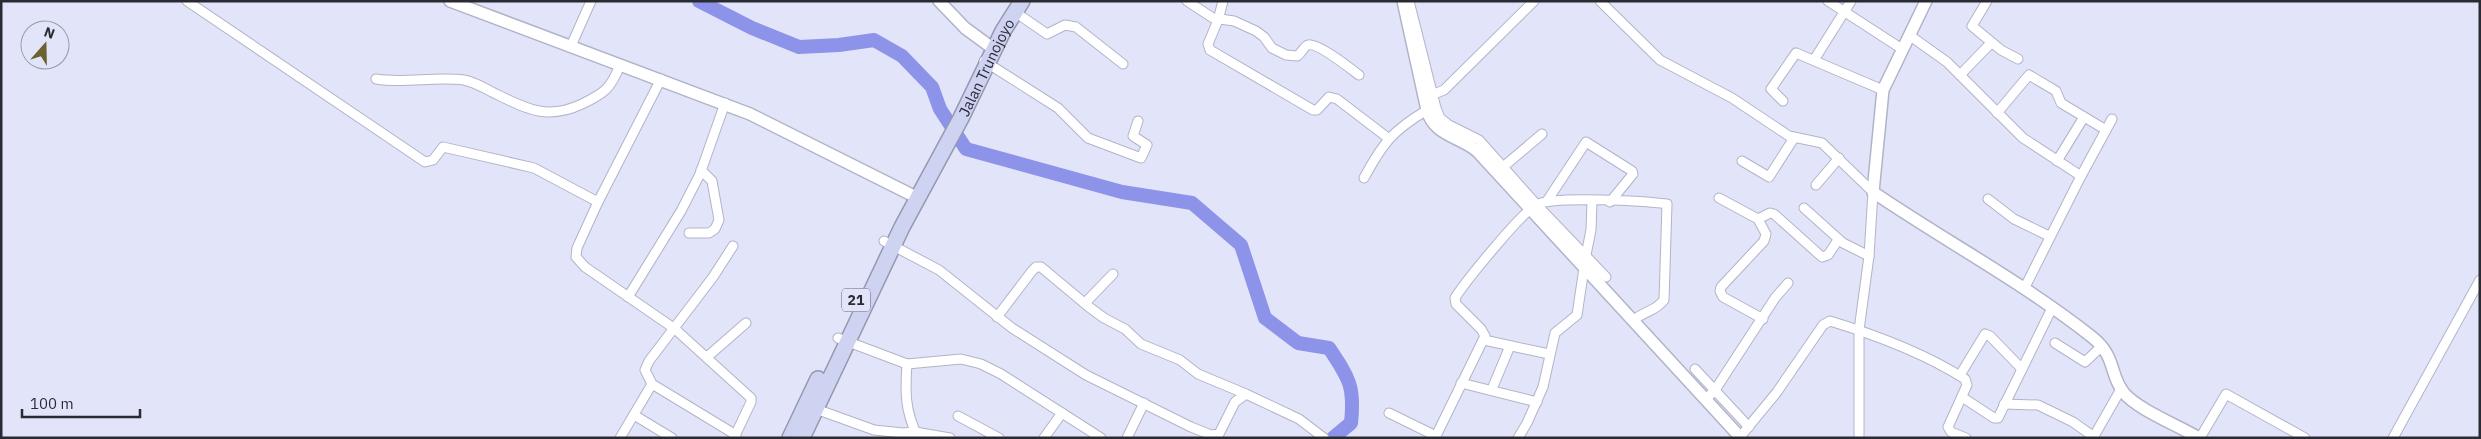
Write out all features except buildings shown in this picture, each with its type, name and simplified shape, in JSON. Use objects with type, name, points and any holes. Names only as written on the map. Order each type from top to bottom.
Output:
[{"type":"highway","name":"Jalan Trunojoyo","points":[[790,438],[811,407],[889,244],[910,194],[931,166],[988,55],[997,33],[1003,31],[1018,7]]},
{"type":"highway","name":"Jalan Trunojoyo","points":[[802,438],[811,407]]},
{"type":"street","points":[[187,1],[425,162],[432,162],[440,149],[445,147],[542,171],[598,202]]},
{"type":"street","points":[[450,1],[725,103],[910,194]]},
{"type":"street","points":[[571,46],[591,1]]},
{"type":"street","points":[[939,1],[988,55],[1058,108],[1088,138],[1141,158],[1147,145],[1133,136],[1138,121]]},
{"type":"street","points":[[1187,1],[1218,20],[1234,21],[1251,29],[1264,37],[1270,47],[1286,55],[1297,56],[1306,46],[1311,45],[1332,56],[1359,75]]},
{"type":"street","points":[[1222,1],[1218,20],[1208,44],[1210,50],[1314,110],[1317,110],[1326,99],[1332,97],[1337,99],[1388,138]]},
{"type":"street","points":[[1403,1],[1429,96],[1440,118],[1452,132]]},
{"type":"street","points":[[1409,1],[1414,37]]},
{"type":"street","points":[[1429,96],[1444,90],[1534,1]]},
{"type":"street","points":[[1600,1],[1660,60],[1732,98],[1794,138],[1818,141],[1839,158],[1873,192],[2052,308],[2102,346],[2113,364],[2121,389],[2138,404],[2199,438],[2226,394],[2305,438]]},
{"type":"street","points":[[1828,1],[1902,49]]},
{"type":"street","points":[[1814,60],[1851,1]]},
{"type":"street","points":[[1859,438],[1859,330],[1870,256],[1873,192],[1883,90],[1926,1]]},
{"type":"street","points":[[1987,1],[1972,26],[1991,43],[2018,59]]},
{"type":"street","points":[[1018,7],[1047,34],[1065,25],[1076,27],[1123,64]]},
{"type":"street","points":[[1909,35],[1937,54],[2029,143],[2081,176]]},
{"type":"street","points":[[1960,75],[1991,43]]},
{"type":"street","points":[[1783,101],[1771,89],[1792,56],[1796,53],[1883,90]]},
{"type":"street","points":[[376,79],[466,81],[533,110],[549,113],[571,109],[603,93],[613,82],[620,65]]},
{"type":"street","points":[[1997,113],[2029,75],[2056,91],[2061,103],[2106,130]]},
{"type":"street","points":[[662,79],[598,202],[577,248],[576,257],[581,265],[675,329],[752,399],[735,437],[652,384],[646,376],[646,367],[675,329],[733,246]]},
{"type":"street","points":[[1429,96],[1427,110],[1433,125],[1470,140],[1480,148],[1503,167],[1533,207]]},
{"type":"street","points":[[628,297],[681,211],[701,170],[725,103]]},
{"type":"street","points":[[1364,178],[1388,138],[1402,126],[1427,110]]},
{"type":"street","points":[[2057,161],[2084,116]]},
{"type":"street","points":[[2024,289],[2112,119]]},
{"type":"street","points":[[1503,167],[1542,134]]},
{"type":"street","points":[[1742,161],[1769,177],[1794,138]]},
{"type":"street","points":[[1547,201],[1586,142],[1632,171],[1632,174],[1610,202]]},
{"type":"street","points":[[1480,148],[1635,318],[1744,433],[1825,323],[1830,322],[1859,330],[1928,359],[1960,375],[1967,382],[1948,427],[1952,432],[1963,437]]},
{"type":"street","points":[[1816,185],[1839,158]]},
{"type":"street","points":[[690,233],[709,233],[715,229],[719,220],[712,181],[701,170]]},
{"type":"street","points":[[1719,198],[1758,219],[1766,238],[1721,287],[1720,291],[1723,298],[1763,319]]},
{"type":"street","points":[[1988,199],[2014,219],[2050,236]]},
{"type":"street","points":[[1389,413],[1436,437],[1461,383],[1484,340],[1483,331],[1456,304],[1455,298],[1474,273],[1533,207],[1547,201],[1668,204],[1664,300],[1657,309],[1644,312],[1635,318]]},
{"type":"street","points":[[1518,438],[1543,387],[1556,330],[1577,315],[1592,201]]},
{"type":"street","points":[[1804,208],[1838,240],[1850,248],[1870,256]]},
{"type":"street","points":[[1758,219],[1770,213],[1774,214],[1822,257],[1828,255],[1838,240]]},
{"type":"street","points":[[889,244],[939,270],[997,317],[1086,374],[1191,427],[1214,435],[1221,432],[1235,402],[1246,394]]},
{"type":"street","points":[[1584,262],[1606,277]]},
{"type":"street","points":[[997,317],[1032,271],[1038,266],[1104,318],[1125,329],[1140,344],[1180,360],[1194,372],[1299,419],[1324,438]]},
{"type":"street","points":[[1085,303],[1113,274]]},
{"type":"street","points":[[2393,438],[2480,280]]},
{"type":"street","points":[[1710,395],[1776,298],[1788,284]]},
{"type":"street","points":[[1962,397],[1996,419],[2052,308]]},
{"type":"street","points":[[708,357],[746,324]]},
{"type":"street","points":[[1960,375],[1985,334],[1990,336],[2022,369]]},
{"type":"street","points":[[843,339],[907,364],[962,359],[981,364],[1001,374],[1101,438]]},
{"type":"street","points":[[1484,340],[1549,354]]},
{"type":"street","points":[[2055,343],[2084,362],[2102,346]]},
{"type":"street","points":[[1492,390],[1510,346]]},
{"type":"street","points":[[907,364],[905,397],[910,421],[916,435]]},
{"type":"street","points":[[1695,369],[1710,395]]},
{"type":"street","points":[[1461,383],[1537,402]]},
{"type":"street","points":[[620,438],[652,384]]},
{"type":"street","points":[[2004,404],[2038,405],[2073,422],[2093,437],[2121,389]]},
{"type":"street","points":[[1127,438],[1144,403]]},
{"type":"street","points":[[811,407],[874,430],[950,438]]},
{"type":"street","points":[[1044,438],[1062,412]]},
{"type":"street","points":[[634,415],[672,438]]},
{"type":"street","points":[[958,416],[999,438]]},
{"type":"waterway","points":[[699,1],[752,28],[799,47],[839,45],[874,40],[902,56],[932,87],[940,109],[966,149],[1122,192],[1192,203],[1241,245],[1265,318],[1298,343],[1329,348],[1346,375],[1352,400],[1351,423],[1333,438]]}]
